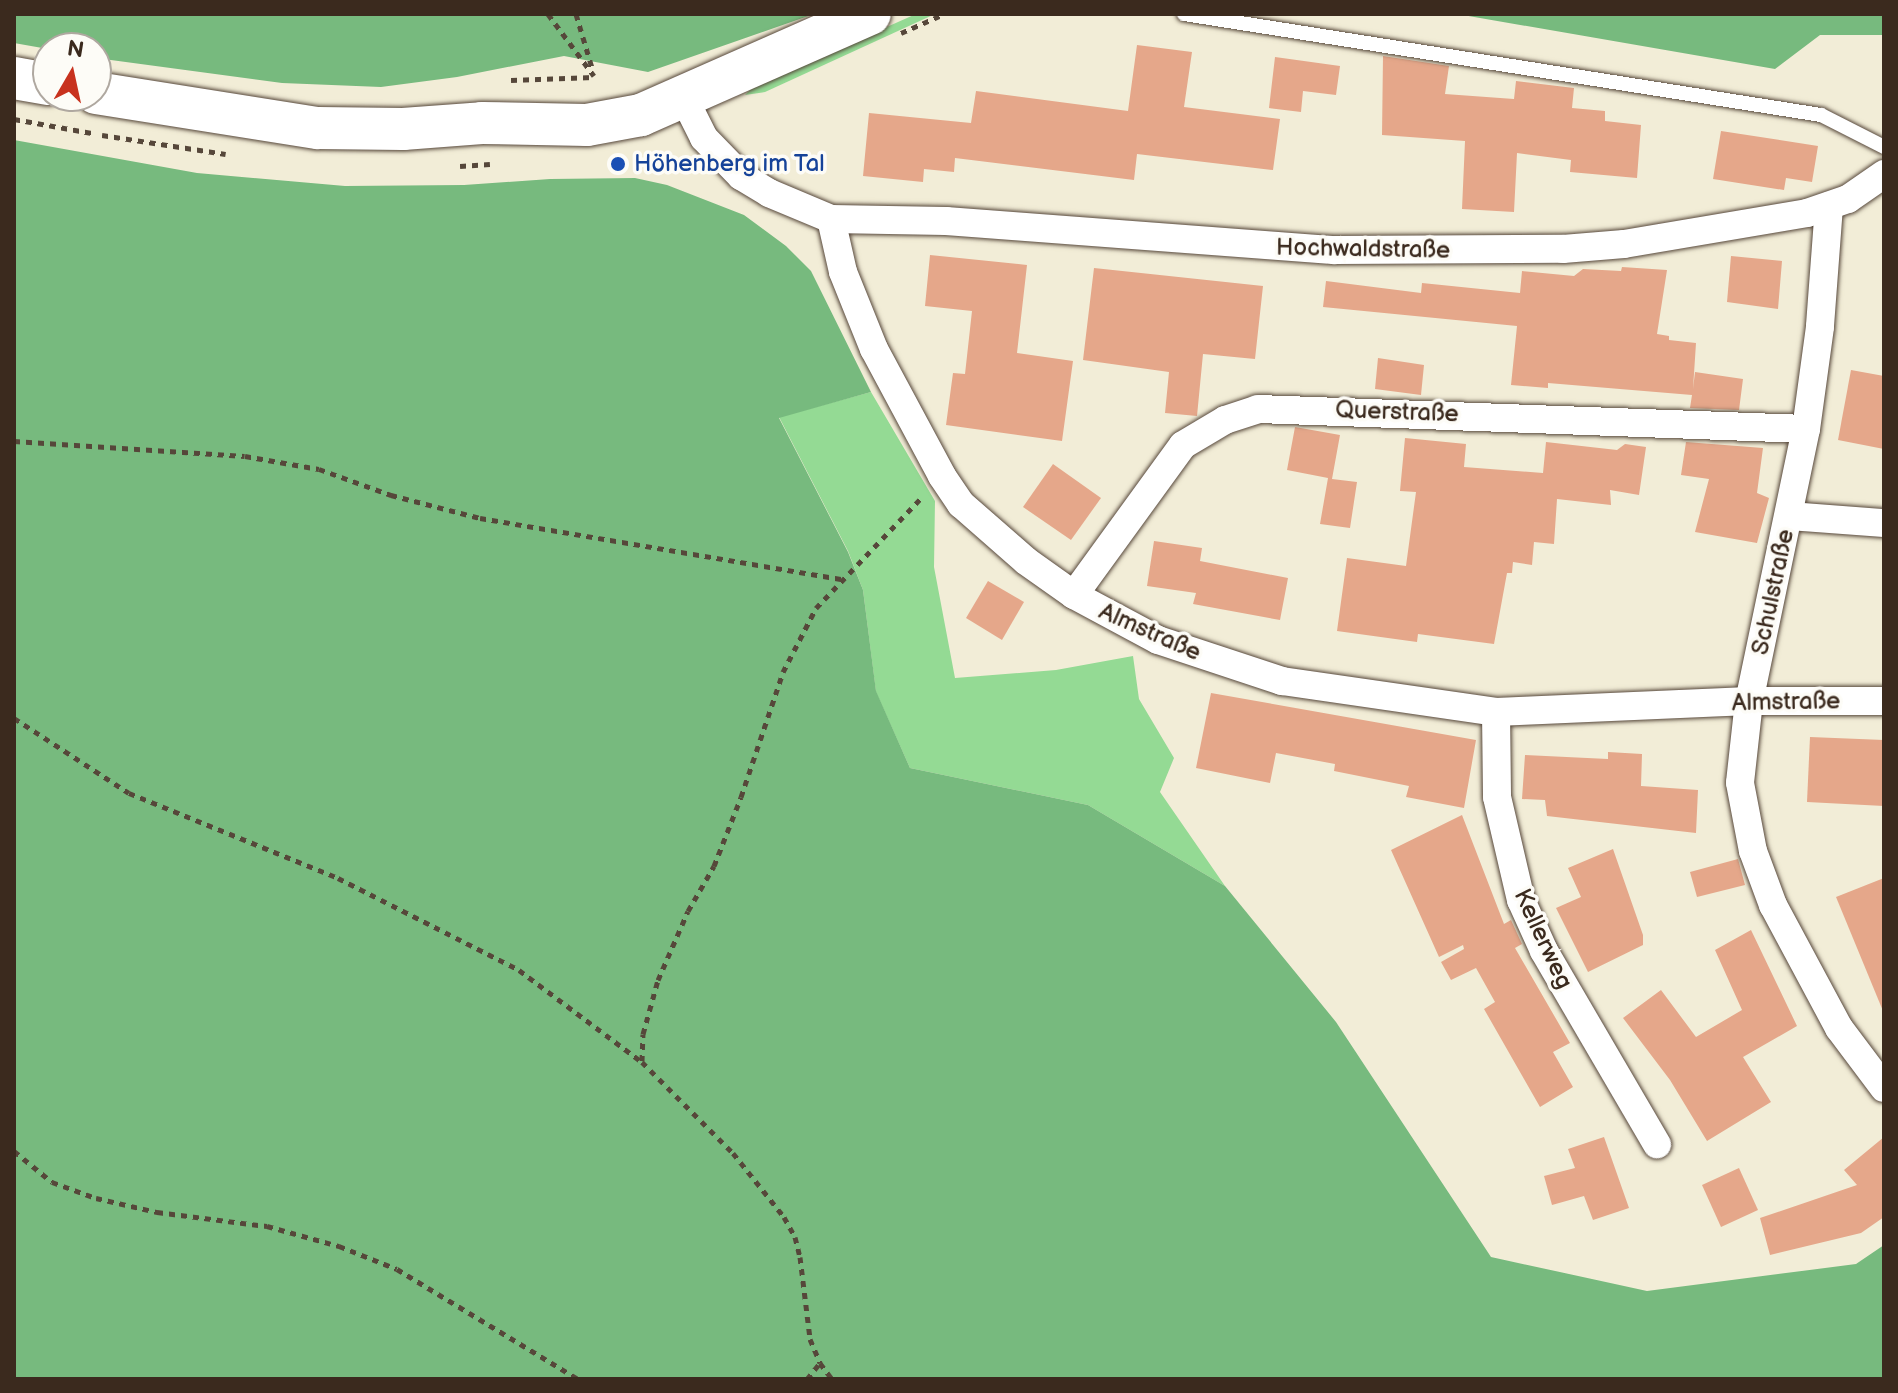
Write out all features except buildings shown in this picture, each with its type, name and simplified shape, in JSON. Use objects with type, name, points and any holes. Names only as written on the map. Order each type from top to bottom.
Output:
[{"type":"main road","points":[[112,96],[318,128],[403,129],[482,123],[610,123],[641,115],[870,14]]},
{"type":"street","points":[[683,96],[704,138],[730,167],[769,193],[831,219]]},
{"type":"street","name":"Hochwaldstraße","points":[[831,219],[946,221],[1280,247],[1456,252],[1624,244],[1729,228],[1829,206],[1848,199],[1884,174]]},
{"type":"street","name":"Schulstraße","points":[[1829,206],[1820,327],[1806,429],[1749,701],[1740,783],[1753,851],[1788,936],[1839,1028],[1884,1088]]},
{"type":"street","name":"Almstraße","points":[[831,219],[854,306],[942,476],[961,504],[987,529],[1074,595],[1158,640],[1282,681],[1496,712],[1749,701],[1884,701]]},
{"type":"street","name":"Querstraße","points":[[1074,595],[1183,445],[1225,420],[1258,409],[1806,429]]},
{"type":"street","points":[[1790,516],[1884,523]]},
{"type":"street","name":"Kellerweg","points":[[1496,712],[1497,797],[1521,900],[1544,951],[1657,1144]]},
{"type":"lane","points":[[1184,14],[1821,115],[1884,147]]},
{"type":"path","points":[[548,14],[596,80]]},
{"type":"path","points":[[576,14],[596,80]]},
{"type":"path","points":[[511,80],[596,80]]},
{"type":"path","points":[[14,441],[245,456],[319,469],[391,495],[480,518],[841,579]]},
{"type":"path","points":[[642,1062],[643,1034],[658,980],[688,911],[714,866],[783,672],[816,608],[942,476]]},
{"type":"path","points":[[14,718],[129,793],[338,878],[519,970],[642,1062],[733,1153],[784,1217],[795,1237],[804,1307],[820,1363],[832,1379]]},
{"type":"path","points":[[14,1151],[52,1182],[96,1198],[157,1212],[267,1226],[339,1246],[397,1269],[578,1379]]},
{"type":"path","points":[[807,1379],[820,1363]]},
{"type":"green space","points":[[14,14],[814,14],[648,72],[564,56],[457,77],[381,87],[282,83],[112,60],[112,32],[32,32],[32,46],[14,43]]},
{"type":"green space","points":[[916,14],[935,14],[765,92],[745,95],[754,86]]},
{"type":"green space","points":[[1457,14],[1884,14],[1884,35],[1820,35],[1775,69]]},
{"type":"green space","points":[[14,140],[197,173],[345,186],[635,178],[667,185],[744,215],[786,246],[811,271],[871,392],[779,418],[848,552],[863,590],[876,691],[910,768],[1088,805],[1225,886],[1336,1022],[1491,1257],[1647,1291],[1856,1264],[1884,1245],[1884,1379],[14,1379]]},
{"type":"green space","points":[[871,392],[935,501],[934,567],[955,678],[1056,670],[1133,656],[1139,699],[1174,758],[1160,792],[1225,886],[1088,805],[910,768],[876,692],[863,590],[848,551],[779,417]]},
{"type":"place","name":"Höhenberg im Tal","points":[[618,164]]}]
